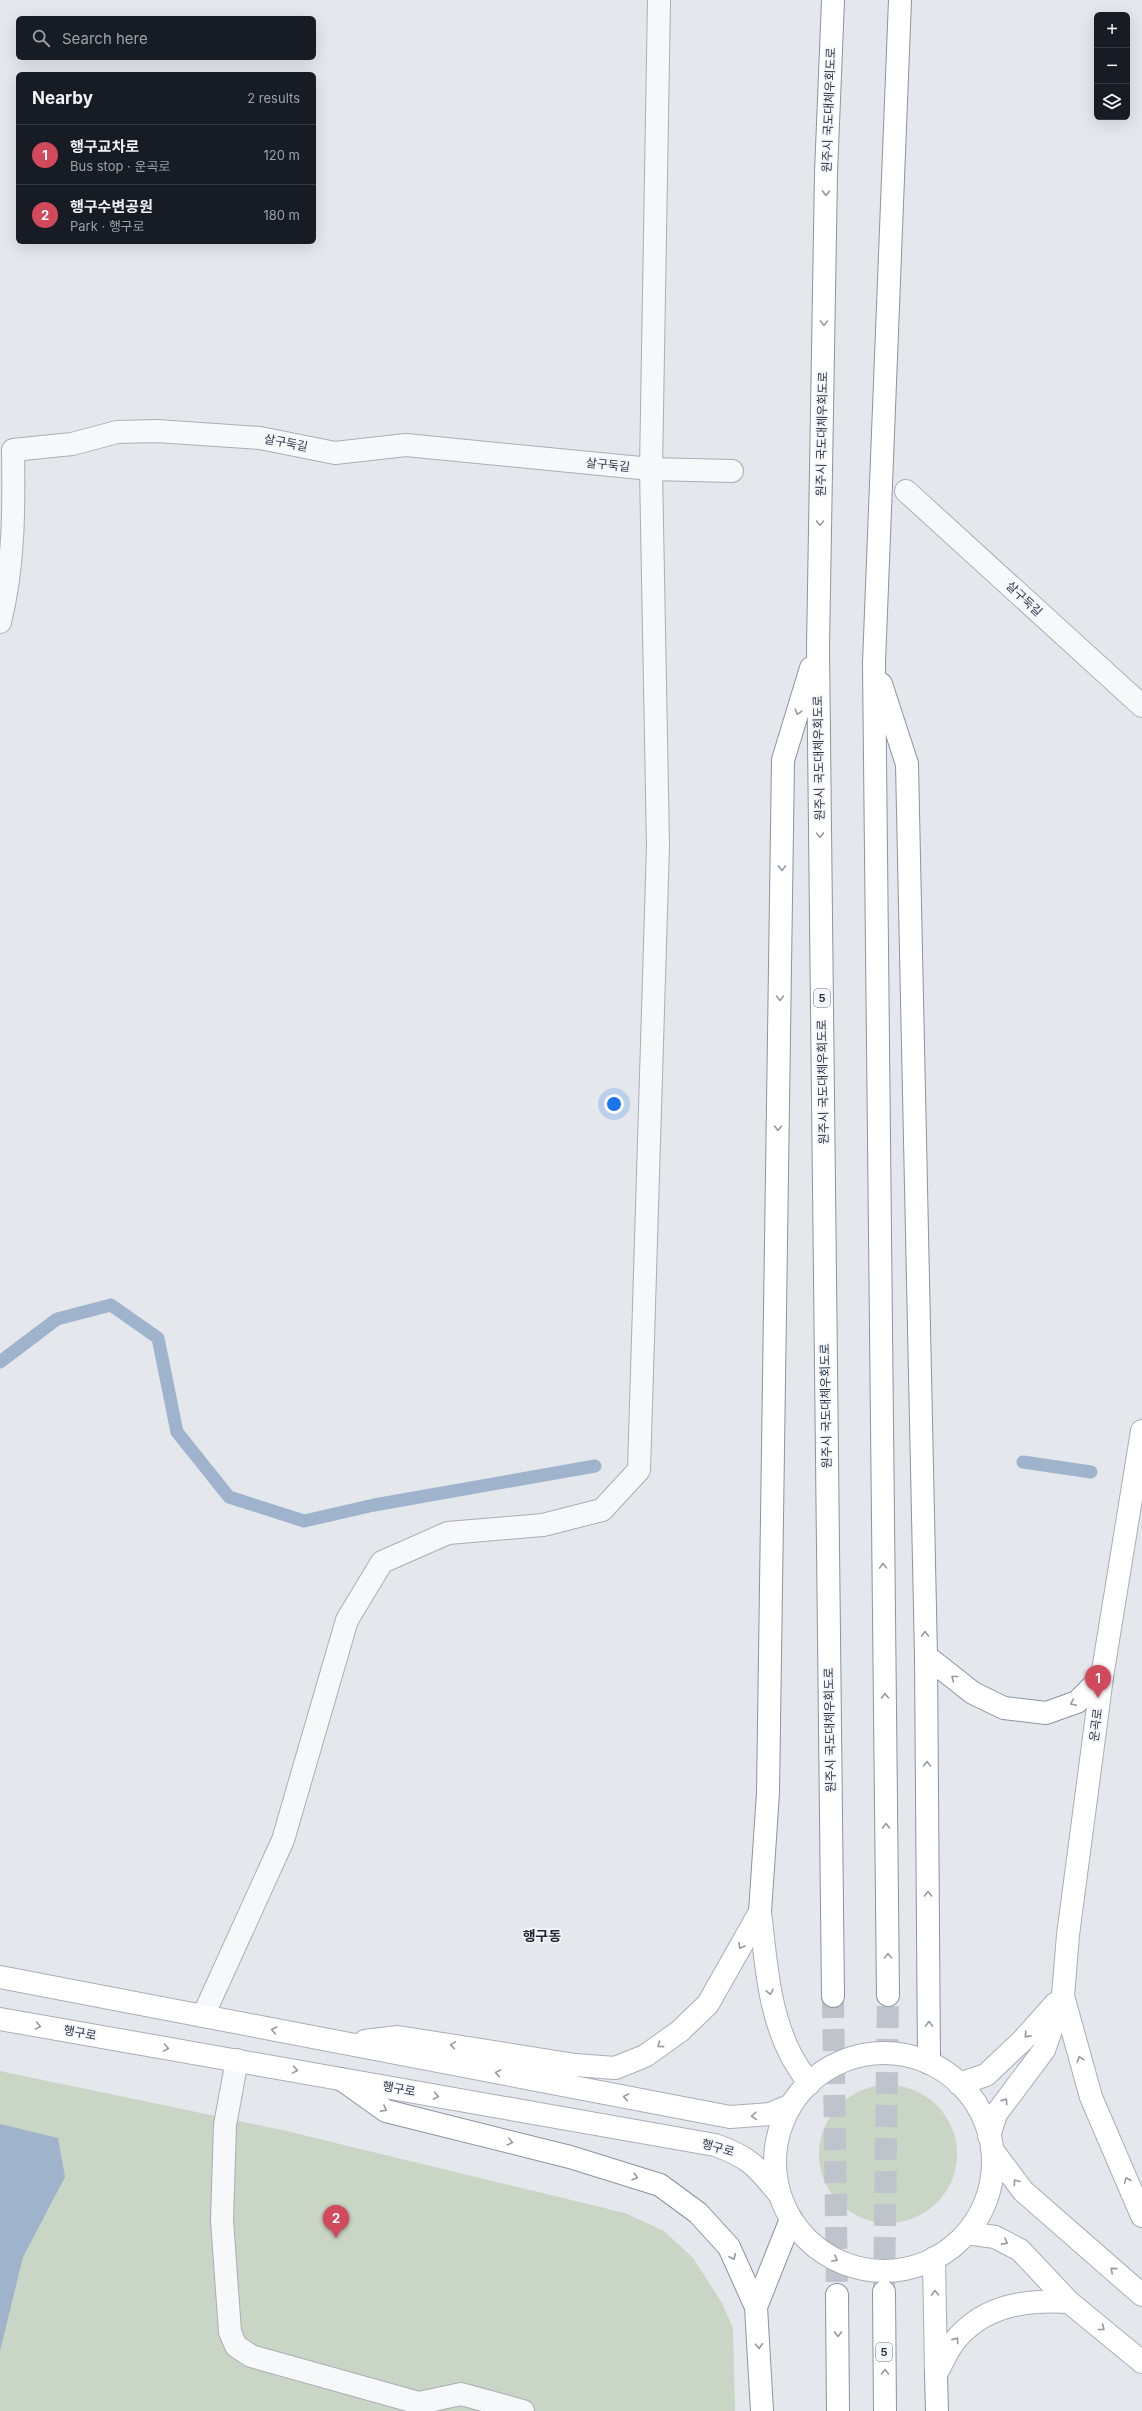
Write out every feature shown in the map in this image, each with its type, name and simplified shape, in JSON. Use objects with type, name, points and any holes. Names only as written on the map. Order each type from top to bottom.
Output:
[{"type":"main road","name":"원주시 국도대체우회도로","points":[[833,0],[826,181],[818,648],[833,1996]]},
{"type":"main road","points":[[888,1995],[874,663],[900,0]]},
{"type":"main road","points":[[809,2084],[791,2056],[778,2024],[768,1982],[760,1912],[768,1794],[783,760],[818,648]]},
{"type":"main road","points":[[874,663],[907,764],[926,1656],[929,2063]]},
{"type":"main road","name":"운곡로","points":[[1063,1996],[1068,1935],[1102,1677],[1142,1431]]},
{"type":"main road","points":[[926,1656],[973,1694],[1004,1708],[1046,1713],[1077,1702],[1102,1677]]},
{"type":"main road","points":[[347,2044],[398,2037],[575,2065],[615,2068],[646,2056],[680,2031],[708,2004],[760,1912]]},
{"type":"main road","points":[[0,1977],[730,2117],[770,2114],[791,2105]]},
{"type":"main road","points":[[959,2084],[986,2075],[1023,2040],[1063,1996]]},
{"type":"main road","points":[[1063,1996],[1044,2050],[996,2114],[991,2143],[992,2180],[983,2209],[967,2233],[946,2253],[919,2266],[890,2271],[860,2269],[833,2259],[809,2242],[791,2219],[780,2196],[775,2171],[776,2145],[784,2118],[791,2105],[809,2084],[836,2064],[859,2056],[882,2053],[906,2056],[929,2063],[949,2075],[971,2096],[985,2122],[991,2143],[1023,2191],[1142,2295]]},
{"type":"main road","points":[[1063,1996],[1091,2098],[1142,2216]]},
{"type":"main road","name":"행구로","points":[[0,2019],[715,2145],[738,2152],[756,2166],[780,2196]]},
{"type":"main road","points":[[341,2079],[386,2111],[570,2157],[660,2185],[698,2213],[728,2247],[756,2307],[762,2411]]},
{"type":"main road","points":[[756,2307],[791,2219]]},
{"type":"main road","points":[[967,2233],[995,2237],[1020,2250],[1069,2302],[1142,2362]]},
{"type":"main road","points":[[934,2258],[937,2411]]},
{"type":"main road","name":"5","points":[[884,2292],[885,2411]]},
{"type":"main road","points":[[837,2295],[838,2411]]},
{"type":"main road","points":[[936,2374],[957,2337],[974,2324],[1002,2307],[1036,2301],[1069,2302]]},
{"type":"street","points":[[204,2016],[283,1840],[347,1620],[382,1562],[448,1533],[543,1525],[602,1510],[639,1470],[658,846],[651,470],[659,0]]},
{"type":"street","name":"살구둑길","points":[[0,622],[8,590],[14,512],[7,447],[72,444],[117,432],[157,431],[260,438],[336,453],[406,445],[651,470],[732,471]]},
{"type":"street","name":"살구둑길","points":[[906,491],[1142,706]]},
{"type":"street","points":[[237,2060],[225,2125],[222,2220],[230,2332],[236,2346],[251,2356],[419,2404],[461,2394],[524,2411]]},
{"type":"green space","points":[[0,2071],[282,2130],[625,2213],[664,2231],[693,2258],[722,2303],[733,2328],[735,2411],[0,2411]]},
{"type":"green space","points":[[888,2085],[908,2088],[920,2093],[937,2105],[949,2122],[954,2134],[957,2154],[954,2174],[949,2186],[937,2203],[920,2215],[908,2220],[888,2223],[868,2220],[856,2215],[839,2203],[827,2186],[822,2174],[819,2154],[822,2134],[827,2122],[839,2105],[856,2093],[868,2088]]},
{"type":"water","points":[[0,2124],[58,2138],[65,2177],[23,2257],[0,2351]]},
{"type":"waterway","points":[[0,1362],[57,1319],[111,1305],[158,1338],[177,1432],[229,1497],[304,1521],[374,1505],[595,1466]]},
{"type":"waterway","points":[[1023,1462],[1091,1472]]},
{"type":"tunnel","points":[[884,2292],[888,1995]]},
{"type":"tunnel","points":[[833,1996],[837,2295]]},
{"type":"place","name":"행구교차로","points":[[1098,1698]]},
{"type":"place","name":"행구수변공원","points":[[336,2238]]},
{"type":"district","name":"행구동","points":[[542,1936]]}]
